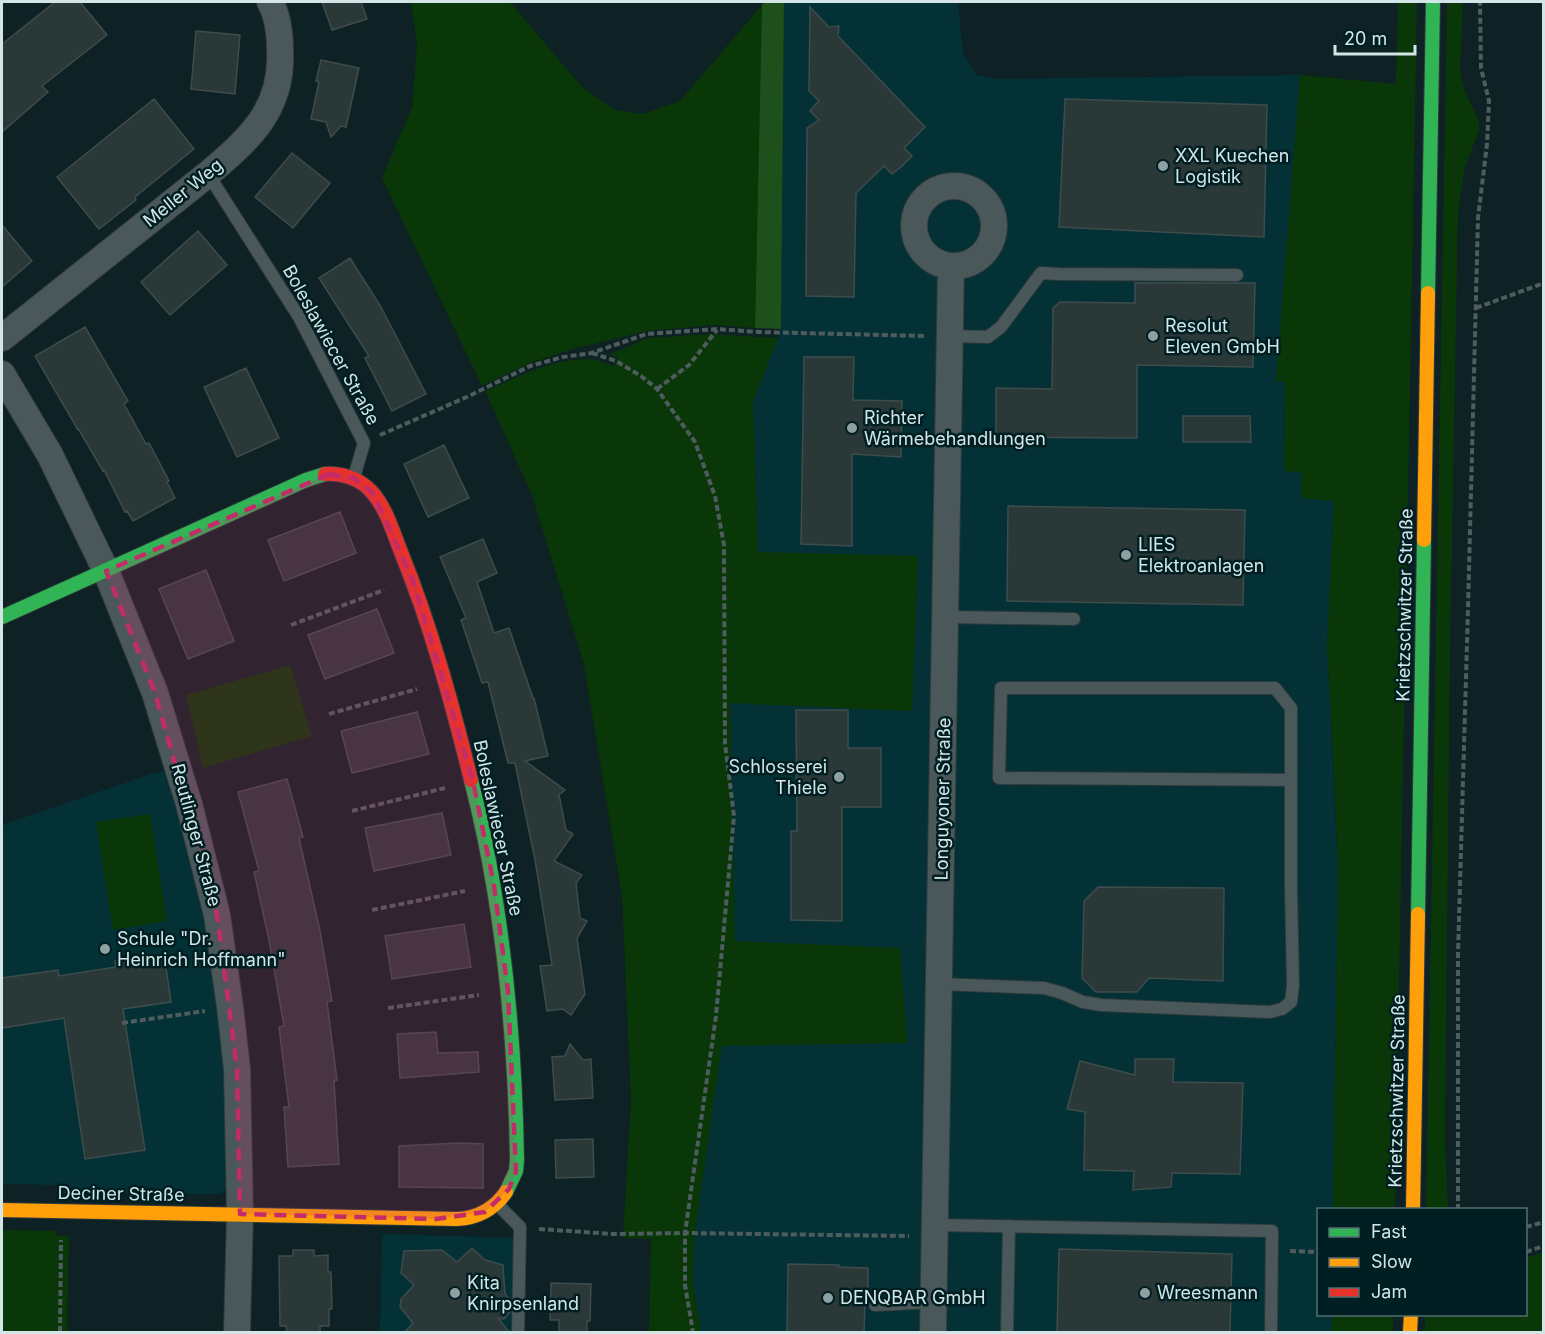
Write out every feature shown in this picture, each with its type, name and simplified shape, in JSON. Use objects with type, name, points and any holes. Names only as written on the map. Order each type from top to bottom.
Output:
[{"type":"street","name":"Meller Weg","points":[[2,338],[208,174],[254,132],[267,113],[277,88],[281,64],[280,38],[270,2]]},
{"type":"street","name":"Krietzschwitzer Straße","points":[[1413,1208],[1433,2]]},
{"type":"street","name":"Longuyoner Straße","points":[[933,1332],[951,266]]},
{"type":"street","name":"Reutlinger Straße","points":[[2,374],[50,455],[106,571],[155,693],[189,804],[217,915],[237,1069],[240,1214],[237,1332]]},
{"type":"street","points":[[2,617],[306,480],[329,474],[354,478]]},
{"type":"street","name":"Boleslawiecer Straße","points":[[240,1214],[469,1218],[485,1212],[497,1203],[508,1189],[516,1172],[508,991],[494,885],[472,781],[445,682],[413,580],[382,508],[373,493],[354,478]]},
{"type":"street","name":"Deciner Straße","points":[[2,1210],[240,1214]]},
{"type":"street","points":[[1410,1332],[1411,1316]]},
{"type":"lane","name":"Boleslawiecer Straße","points":[[208,174],[299,317],[364,443],[354,478]]},
{"type":"lane","points":[[950,336],[988,337],[1001,327],[1041,273],[1237,275]]},
{"type":"lane","points":[[945,617],[1074,619]]},
{"type":"lane","points":[[939,984],[1044,988],[1083,1002],[1101,1005],[1270,1012],[1282,1009],[1291,1002],[1293,985],[1292,708],[1275,688],[1001,688],[999,778],[1291,780]]},
{"type":"lane","points":[[497,1203],[520,1227],[518,1332]]},
{"type":"lane","points":[[936,1230],[1009,1226],[1272,1231],[1271,1332]]},
{"type":"lane","points":[[1007,1332],[1009,1226]]},
{"type":"lane","points":[[874,1305],[934,1302]]},
{"type":"path","points":[[1458,1208],[1458,953],[1478,218],[1487,144],[1489,101],[1481,68],[1480,2]]},
{"type":"path","points":[[1476,308],[1544,283]]},
{"type":"path","points":[[364,443],[530,366],[563,357],[592,353],[646,334],[717,329],[950,336]]},
{"type":"path","points":[[657,389],[689,365],[717,329]]},
{"type":"path","points":[[592,353],[616,361],[642,376],[657,389],[695,442],[715,496],[724,545],[724,744],[734,816],[716,1016],[684,1233],[685,1285],[693,1332]]},
{"type":"path","points":[[291,625],[413,580]]},
{"type":"path","points":[[328,714],[445,682]]},
{"type":"path","points":[[352,811],[472,781]]},
{"type":"path","points":[[372,910],[494,885]]},
{"type":"path","points":[[388,1008],[508,991]]},
{"type":"path","points":[[122,1023],[230,1007]]},
{"type":"path","points":[[60,1332],[62,1210]]},
{"type":"path","points":[[1527,1227],[1544,1222]]},
{"type":"path","points":[[520,1227],[612,1234],[936,1230]]},
{"type":"path","points":[[1527,1252],[1544,1246]]},
{"type":"path","points":[[1272,1250],[1317,1252]]},
{"type":"highlighted area","points":[[329,474],[354,478],[373,493],[413,580],[473,781],[494,885],[508,991],[516,1172],[509,1189],[485,1212],[436,1219],[240,1214],[237,1069],[217,915],[155,693],[106,571]]},
{"type":"shaded area","points":[[784,2],[958,2],[963,53],[976,75],[997,79],[1300,75],[1276,382],[1285,380],[1284,470],[1302,473],[1334,501],[1327,648],[1338,872],[1333,1208],[1317,1208],[1317,1316],[1332,1316],[1332,1332],[701,1332],[693,1282],[694,1240],[722,1046],[907,1043],[900,948],[735,941],[730,702],[912,710],[918,556],[758,552],[753,402],[781,329]]},
{"type":"shaded area","name":"Schule \"Dr. Heinrich Hoffmann\"","points":[[167,770],[202,910],[215,988],[225,1078],[227,1188],[221,1194],[58,1193],[58,1185],[2,1184],[2,825]]},
{"type":"shaded area","name":"Kita Knirpsenland","points":[[382,1234],[515,1238],[512,1332],[380,1332]]},
{"type":"green space","points":[[411,2],[510,2],[582,87],[615,110],[643,114],[680,101],[762,5],[755,328],[715,325],[647,331],[573,349],[530,363],[482,386],[382,178],[412,107],[417,46]]},
{"type":"green space","points":[[764,2],[784,2],[781,329],[755,328],[762,5]]},
{"type":"green space","points":[[1398,2],[1417,2],[1395,1208],[1333,1208],[1338,872],[1327,648],[1334,501],[1301,498],[1302,473],[1284,471],[1285,381],[1276,382],[1300,75],[1396,84]]},
{"type":"green space","points":[[1447,2],[1463,2],[1460,71],[1465,92],[1479,121],[1479,130],[1465,168],[1458,211],[1445,1139],[1448,1208],[1426,1208]]},
{"type":"green space","points":[[710,334],[778,338],[753,402],[758,552],[918,556],[912,711],[730,703],[735,941],[900,948],[907,1043],[722,1046],[694,1240],[693,1282],[701,1332],[649,1332],[651,1239],[623,1238],[631,1100],[622,895],[584,664],[532,495],[485,391],[536,369],[563,362],[594,359],[613,366],[618,357],[608,355],[648,338]]},
{"type":"green space","points":[[290,665],[312,736],[203,768],[186,695]]},
{"type":"green space","points":[[150,814],[167,921],[113,930],[96,822]]},
{"type":"green space","points":[[2,1230],[55,1231],[55,1235],[69,1236],[67,1332],[2,1332]]},
{"type":"green space","points":[[1543,1252],[1543,1332],[1425,1332],[1425,1316],[1527,1316],[1527,1258]]},
{"type":"green space","points":[[1332,1316],[1393,1316],[1393,1332],[1332,1332]]},
{"type":"building","points":[[55,2],[80,2],[107,35],[42,86],[48,92],[2,132],[2,44]]},
{"type":"building","points":[[322,2],[361,2],[367,19],[332,30]]},
{"type":"building","points":[[810,7],[829,27],[839,26],[838,36],[925,127],[904,148],[912,156],[901,167],[892,174],[884,166],[856,193],[854,297],[806,296],[807,128],[819,120],[810,111],[819,101],[809,91]]},
{"type":"building","points":[[196,31],[240,35],[235,94],[191,89]]},
{"type":"building","points":[[321,60],[359,68],[346,127],[341,126],[331,137],[326,122],[311,119]]},
{"type":"building","points":[[154,99],[194,149],[99,229],[57,177]]},
{"type":"building","name":"XXL Kuechen Logistik","points":[[1065,99],[1267,105],[1264,237],[1059,227]]},
{"type":"building","points":[[292,153],[330,183],[293,228],[255,197]]},
{"type":"building","points":[[2,225],[32,261],[2,287]]},
{"type":"building","points":[[198,231],[227,265],[170,315],[141,282]]},
{"type":"building","points":[[350,258],[381,307],[426,394],[392,411],[365,358],[369,356],[319,278]]},
{"type":"building","name":"Resolut Eleven GmbH","points":[[1135,283],[1255,283],[1253,367],[1137,365],[1137,438],[996,437],[996,388],[1052,389],[1053,308],[1060,302],[1135,303]]},
{"type":"building","points":[[85,327],[128,401],[124,404],[146,444],[149,443],[169,481],[167,482],[175,498],[133,521],[127,511],[125,512],[104,470],[35,356]]},
{"type":"building","name":"Richter Wärmebehandlungen","points":[[804,357],[854,357],[853,400],[902,401],[901,457],[852,454],[852,546],[801,544]]},
{"type":"building","points":[[246,368],[279,438],[237,457],[204,387]]},
{"type":"building","points":[[1183,416],[1250,416],[1251,442],[1183,442]]},
{"type":"building","points":[[444,445],[469,498],[428,517],[404,464]]},
{"type":"building","name":"LIES Elektroanlagen","points":[[1008,506],[1245,510],[1243,605],[1007,601]]},
{"type":"building","points":[[340,512],[356,553],[284,581],[268,540]]},
{"type":"building","points":[[483,539],[497,573],[477,582],[494,633],[509,628],[534,698],[548,756],[525,761],[565,790],[559,795],[566,830],[573,834],[554,861],[582,875],[576,883],[580,918],[587,921],[577,938],[585,994],[571,1015],[563,1009],[547,1011],[540,966],[552,965],[535,860],[515,763],[508,763],[488,682],[482,683],[461,620],[466,618],[440,557]]},
{"type":"building","points":[[206,570],[234,641],[188,659],[159,589]]},
{"type":"building","points":[[377,609],[394,653],[325,679],[308,635]]},
{"type":"building","points":[[796,710],[848,710],[848,748],[881,748],[881,807],[842,807],[842,921],[791,920],[791,831],[797,831]]},
{"type":"building","points":[[417,712],[429,754],[352,773],[341,731]]},
{"type":"building","points":[[287,779],[303,837],[299,838],[320,931],[332,1001],[327,1002],[337,1080],[334,1081],[339,1164],[288,1167],[284,1107],[289,1107],[279,1027],[284,1026],[254,872],[259,871],[238,792]]},
{"type":"building","points":[[442,813],[451,855],[374,871],[365,828]]},
{"type":"building","points":[[1098,887],[1224,888],[1223,981],[1149,978],[1137,992],[1096,992],[1082,978],[1084,901]]},
{"type":"building","points":[[464,924],[471,967],[392,979],[385,936]]},
{"type":"building","points":[[164,954],[171,1002],[123,1009],[145,1150],[85,1159],[64,1018],[2,1028],[2,978],[58,970],[59,976],[116,967],[115,961]]},
{"type":"building","points":[[436,1032],[438,1053],[478,1052],[479,1072],[400,1078],[397,1034]]},
{"type":"building","points":[[570,1044],[583,1060],[591,1059],[593,1098],[555,1100],[552,1057],[565,1056]]},
{"type":"building","points":[[1135,1059],[1174,1059],[1173,1082],[1243,1083],[1240,1174],[1172,1173],[1171,1187],[1133,1190],[1134,1171],[1084,1170],[1085,1112],[1067,1109],[1080,1061],[1135,1075]]},
{"type":"building","points":[[593,1139],[594,1177],[556,1178],[555,1140]]},
{"type":"building","points":[[483,1144],[483,1188],[399,1187],[399,1146]]},
{"type":"building","name":"Kita Knirpsenland","points":[[472,1248],[485,1260],[503,1265],[505,1294],[510,1300],[510,1312],[504,1319],[498,1318],[509,1332],[405,1332],[413,1323],[400,1307],[401,1299],[414,1285],[401,1273],[404,1251],[442,1250],[457,1262]]},
{"type":"building","name":"Wreesmann","points":[[1059,1249],[1232,1254],[1230,1332],[1057,1332]]},
{"type":"building","points":[[293,1250],[314,1250],[314,1256],[328,1255],[332,1309],[329,1309],[329,1326],[320,1326],[320,1332],[287,1332],[286,1326],[280,1326],[279,1256],[293,1256]]},
{"type":"building","name":"DENQBAR GmbH","points":[[788,1264],[868,1268],[868,1301],[865,1302],[864,1332],[787,1332]]},
{"type":"building","points":[[551,1283],[591,1284],[590,1321],[587,1321],[587,1332],[559,1332],[559,1320],[550,1320]]},
{"type":"traffic: fast","points":[[1428,293],[1433,2]]},
{"type":"traffic: fast","points":[[2,617],[306,480],[325,474]]},
{"type":"traffic: fast","points":[[1418,914],[1424,540]]},
{"type":"traffic: fast","points":[[471,780],[499,921],[510,1016],[517,1160],[516,1171],[506,1192]]},
{"type":"traffic: slow","points":[[1424,540],[1428,293]]},
{"type":"traffic: slow","points":[[1413,1208],[1418,914]]},
{"type":"traffic: slow","points":[[2,1210],[457,1219],[485,1212],[506,1192]]},
{"type":"traffic: slow","points":[[1410,1332],[1411,1316]]},
{"type":"traffic: jam","points":[[325,474],[337,474],[361,483],[376,497],[385,512],[431,636],[471,780]]},
{"type":"place","name":"XXL Kuechen Logistik","points":[[1163,166]]},
{"type":"place","name":"Resolut Eleven GmbH","points":[[1153,336]]},
{"type":"place","name":"Richter Wärmebehandlungen","points":[[852,428]]},
{"type":"place","name":"LIES Elektroanlagen","points":[[1126,555]]},
{"type":"place","name":"Schlosserei Thiele","points":[[839,777]]},
{"type":"place","name":"Schule \"Dr. Heinrich Hoffmann\"","points":[[105,949]]},
{"type":"place","name":"Kita Knirpsenland","points":[[455,1293]]},
{"type":"place","name":"Wreesmann","points":[[1145,1293]]},
{"type":"place","name":"DENQBAR GmbH","points":[[828,1298]]}]
